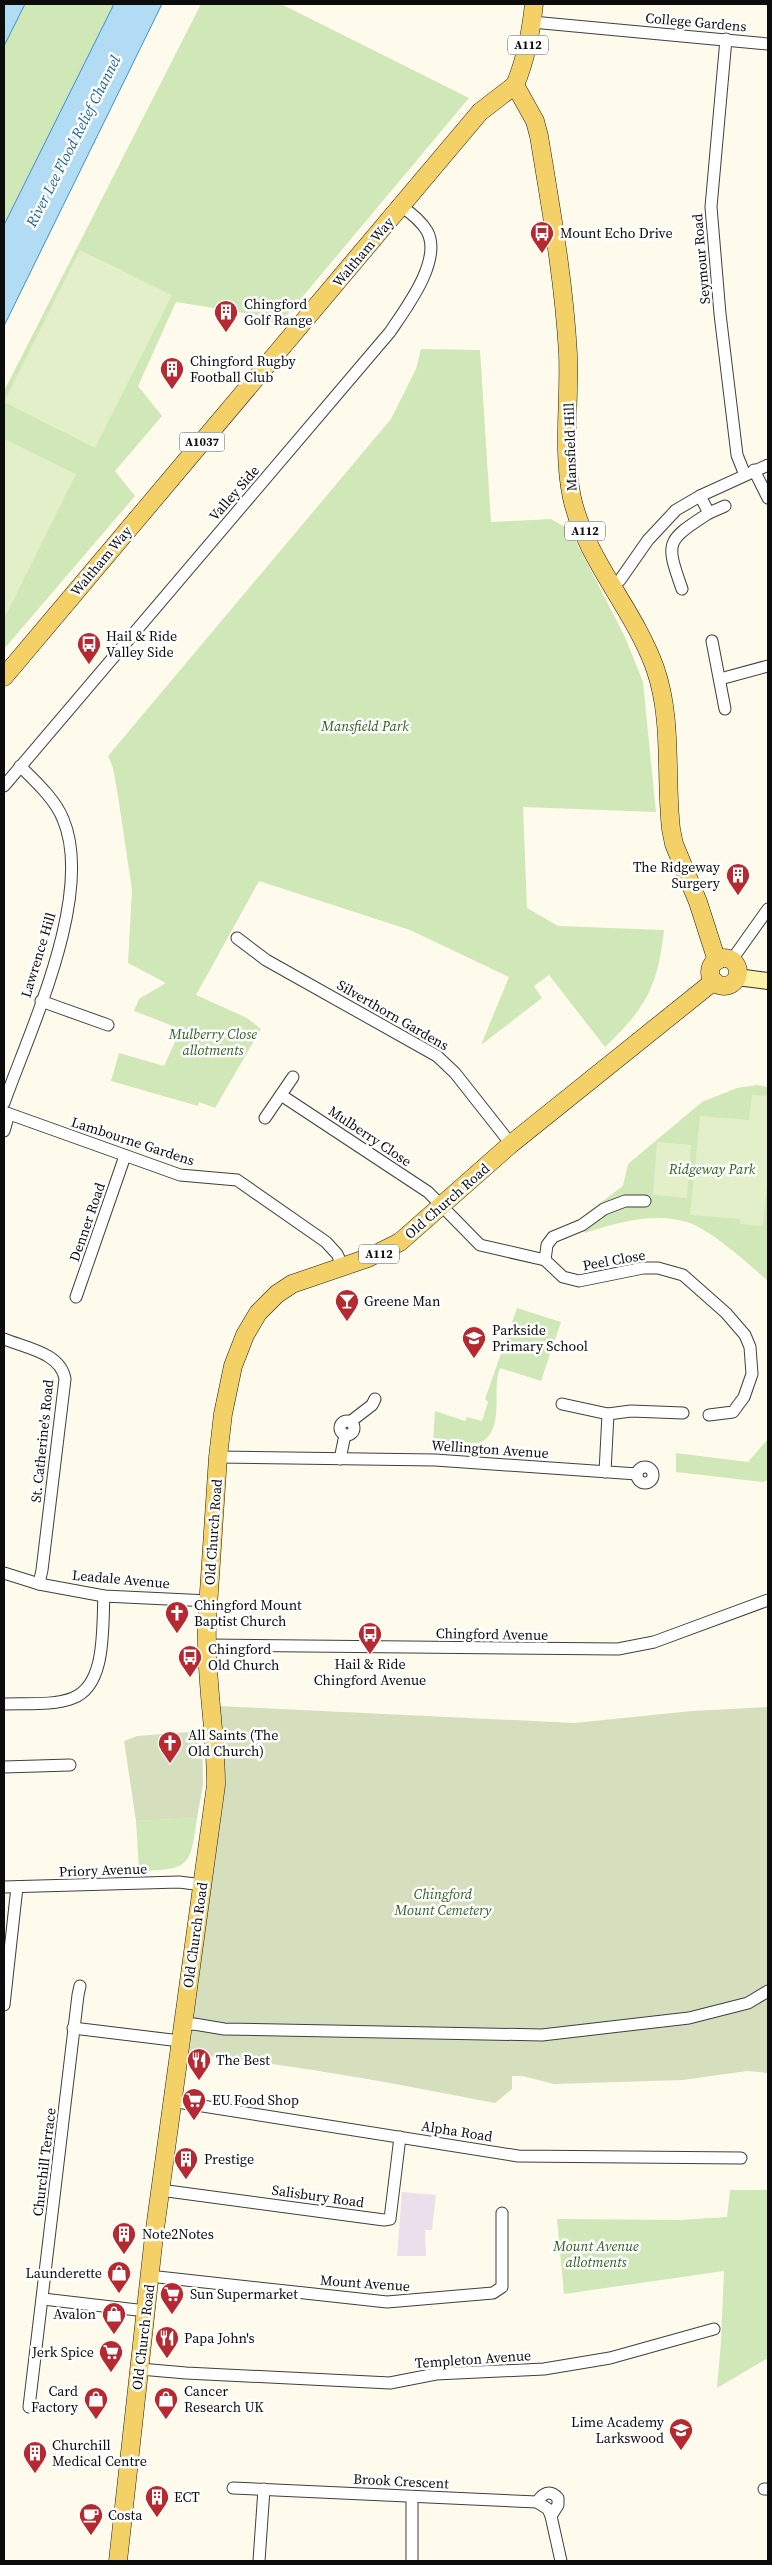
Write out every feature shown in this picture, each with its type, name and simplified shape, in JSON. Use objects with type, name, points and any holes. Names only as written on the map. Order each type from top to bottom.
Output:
[{"type":"main road","name":"A112","points":[[515,86],[522,69],[534,4]]},
{"type":"main road","name":"Waltham Way","points":[[4,677],[480,112],[515,86]]},
{"type":"main road","name":"Mansfield Hill","points":[[515,86],[535,121],[539,136],[557,250],[566,322],[568,453],[572,498],[582,525],[612,586],[645,644],[660,684],[666,727],[671,829],[674,844],[709,933],[724,961]]},
{"type":"main road","name":"A112","points":[[714,981],[711,972],[724,961],[738,969],[737,977]]},
{"type":"main road","points":[[714,981],[726,986],[731,984],[737,977],[768,981]]},
{"type":"main road","name":"Old Church Road","points":[[118,2561],[171,2101],[216,1785],[216,1759],[206,1646],[218,1457],[231,1374],[251,1323],[265,1305],[292,1284],[368,1258],[400,1242],[511,1144],[714,981]]},
{"type":"street","name":"College Gardens","points":[[532,22],[768,44]]},
{"type":"street","name":"Seymour Road","points":[[726,39],[711,206],[720,314],[737,454],[768,498]]},
{"type":"street","name":"Valley Side","points":[[4,786],[390,332],[427,268],[432,248],[427,230],[402,206]]},
{"type":"street","points":[[612,586],[620,580],[636,555],[667,518],[700,496],[768,465]]},
{"type":"street","points":[[700,496],[709,514]]},
{"type":"street","points":[[682,590],[670,556],[670,548],[679,533],[724,506]]},
{"type":"street","points":[[712,641],[725,709]]},
{"type":"street","points":[[720,679],[768,666]]},
{"type":"street","name":"Lawrence Hill","points":[[4,1131],[6,1110],[65,924],[70,897],[71,856],[63,818],[54,803],[20,766]]},
{"type":"street","points":[[724,961],[768,909]]},
{"type":"street","name":"Silverthorn Gardens","points":[[237,938],[266,960],[437,1056],[455,1072],[511,1144]]},
{"type":"street","points":[[41,1001],[108,1025]]},
{"type":"street","points":[[265,1118],[293,1077]]},
{"type":"street","name":"Mulberry Close","points":[[281,1094],[428,1192],[441,1204]]},
{"type":"street","name":"Lambourne Gardens","points":[[6,1110],[125,1156],[188,1177],[237,1180],[326,1242],[338,1254],[343,1267]]},
{"type":"street","name":"Denner Road","points":[[76,1297],[125,1156]]},
{"type":"street","points":[[545,1260],[548,1244],[553,1237],[582,1225],[604,1209],[626,1201],[646,1200]]},
{"type":"street","name":"Peel Close","points":[[441,1204],[480,1245],[545,1260],[563,1276],[579,1281],[643,1268],[673,1271],[695,1284],[726,1313],[745,1335],[750,1348],[752,1374],[744,1397],[733,1412],[709,1415]]},
{"type":"street","name":"St. Catherine's Road","points":[[4,1339],[58,1362],[65,1380],[42,1570],[38,1584]]},
{"type":"street","points":[[340,1458],[345,1435],[354,1432],[354,1426],[350,1422],[372,1405],[375,1399]]},
{"type":"street","points":[[562,1404],[608,1414],[630,1411],[683,1413]]},
{"type":"street","points":[[605,1472],[608,1414]]},
{"type":"street","name":"Wellington Avenue","points":[[218,1457],[435,1460],[637,1474]]},
{"type":"street","name":"Leadale Avenue","points":[[4,1573],[38,1584],[104,1596],[209,1601]]},
{"type":"street","points":[[4,1704],[62,1701],[80,1695],[87,1688],[98,1666],[104,1596]]},
{"type":"street","name":"Chingford Avenue","points":[[206,1646],[618,1649],[654,1642],[768,1600]]},
{"type":"street","points":[[4,1767],[70,1765]]},
{"type":"street","name":"Priory Avenue","points":[[4,1887],[179,1882],[203,1885]]},
{"type":"street","points":[[4,2006],[17,1887]]},
{"type":"street","name":"Churchill Terrace","points":[[29,2407],[73,2028],[80,1986]]},
{"type":"street","points":[[182,2025],[194,2024],[224,2029],[542,2035],[689,2018],[748,2003],[768,1991]]},
{"type":"street","points":[[73,2028],[172,2040],[179,2044]]},
{"type":"street","name":"Alpha Road","points":[[171,2101],[518,2156],[740,2158]]},
{"type":"street","name":"Salisbury Road","points":[[160,2190],[384,2220],[390,2219],[400,2137]]},
{"type":"street","name":"Mount Avenue","points":[[150,2276],[387,2302],[493,2293],[502,2287],[502,2213]]},
{"type":"street","points":[[43,2299],[146,2311]]},
{"type":"street","name":"Templeton Avenue","points":[[140,2369],[186,2374],[390,2384],[436,2374],[552,2368],[610,2358],[714,2329]]},
{"type":"street","name":"Brook Crescent","points":[[233,2488],[537,2502],[542,2495],[549,2492],[558,2498],[558,2505],[551,2516],[561,2561]]},
{"type":"street","points":[[259,2561],[264,2489]]},
{"type":"street","points":[[412,2497],[412,2561]]},
{"type":"street","points":[[537,2502],[548,2509],[551,2516]]},
{"type":"shaded area","points":[[402,2192],[436,2195],[432,2230],[425,2230],[426,2256],[397,2256]]},
{"type":"green space","points":[[25,4],[114,4],[4,225],[4,46]]},
{"type":"green space","points":[[201,4],[281,4],[469,98],[278,326],[263,316],[176,302],[138,386],[162,416],[115,471],[135,496],[4,649],[4,391]]},
{"type":"green space","points":[[80,250],[172,295],[95,448],[4,402]]},
{"type":"green space","name":"Mansfield Park","points":[[421,349],[480,350],[491,522],[551,519],[570,530],[625,637],[643,682],[656,812],[523,807],[527,908],[558,926],[664,930],[654,981],[640,1008],[605,1047],[549,975],[534,986],[542,998],[481,1045],[509,977],[410,930],[259,881],[196,995],[247,1018],[261,1029],[215,1108],[199,1102],[198,1106],[111,1081],[119,1053],[164,1066],[181,1029],[134,1011],[139,999],[166,983],[128,963],[132,890],[113,768],[108,756],[391,419],[416,369]]},
{"type":"green space","points":[[4,439],[76,474],[6,615],[4,614]]},
{"type":"green space","name":"Ridgeway Park","points":[[757,1085],[768,1087],[768,1281],[718,1240],[697,1226],[687,1222],[674,1219],[649,1218],[610,1225],[585,1233],[580,1218],[623,1186],[628,1164],[702,1102],[737,1088]]},
{"type":"green space","points":[[752,1095],[768,1096],[768,1172],[763,1226],[740,1224],[740,1219],[690,1215],[700,1116],[749,1120]]},
{"type":"green space","points":[[657,1142],[691,1145],[687,1198],[653,1195]]},
{"type":"green space","points":[[517,1308],[561,1322],[541,1381],[500,1368],[495,1420],[493,1429],[488,1437],[480,1443],[433,1441],[435,1411],[465,1421],[467,1417],[482,1421],[488,1402],[485,1399]]},
{"type":"green space","points":[[768,1439],[768,1480],[763,1482],[676,1472],[676,1453],[748,1462]]},
{"type":"green space","name":"Chingford Mount Cemetery","points":[[217,1706],[574,1723],[692,1711],[768,1707],[768,2073],[747,2071],[683,2080],[554,2084],[522,2076],[512,2076],[512,2089],[495,2103],[381,2081],[189,2054],[225,1767]]},
{"type":"green space","points":[[202,1731],[203,1785],[197,1818],[136,1821],[124,1741],[137,1736]]},
{"type":"green space","points":[[197,1818],[192,1847],[189,1856],[184,1862],[177,1867],[168,1869],[139,1871],[136,1821]]},
{"type":"green space","name":"Mount Avenue allotments","points":[[730,2190],[768,2190],[768,2358],[717,2388],[724,2271],[564,2294],[557,2219],[680,2220],[727,2217]]},
{"type":"water","points":[[4,4],[25,4],[4,46]]},
{"type":"water","name":"River Lee Flood Relief Channel","points":[[114,4],[162,4],[4,326],[4,225]]},
{"type":"place","name":"Mount Echo Drive","points":[[542,254]]},
{"type":"place","name":"Chingford Golf Range","points":[[226,333]]},
{"type":"place","name":"Chingford Rugby Football Club","points":[[172,390]]},
{"type":"place","name":"Hail & Ride Valley Side","points":[[89,665]]},
{"type":"place","name":"The Ridgeway Surgery","points":[[738,896]]},
{"type":"place","name":"Greene Man","points":[[347,1322]]},
{"type":"place","name":"Parkside Primary School","points":[[474,1359]]},
{"type":"place","name":"Chingford Mount Baptist Church","points":[[177,1634]]},
{"type":"place","name":"Hail & Ride Chingford Avenue","points":[[370,1655]]},
{"type":"place","name":"Chingford Old Church","points":[[190,1678]]},
{"type":"place","name":"All Saints (The Old Church)","points":[[170,1764]]},
{"type":"place","name":"The Best","points":[[199,2081]]},
{"type":"place","name":"EU Food Shop","points":[[194,2121]]},
{"type":"place","name":"Prestige","points":[[186,2180]]},
{"type":"place","name":"Note2Notes","points":[[124,2255]]},
{"type":"place","name":"Launderette","points":[[119,2294]]},
{"type":"place","name":"Sun Supermarket","points":[[172,2315]]},
{"type":"place","name":"Avalon","points":[[114,2335]]},
{"type":"place","name":"Papa John's","points":[[167,2359]]},
{"type":"place","name":"Jerk Spice","points":[[111,2373]]},
{"type":"place","name":"Card Factory","points":[[96,2420]]},
{"type":"place","name":"Cancer Research UK","points":[[166,2420]]},
{"type":"place","name":"Lime Academy Larkswood","points":[[681,2451]]},
{"type":"place","name":"Churchill Medical Centre","points":[[35,2474]]},
{"type":"place","name":"ECT","points":[[157,2518]]},
{"type":"place","name":"Costa","points":[[91,2536]]},
{"type":"park label","name":"Mulberry Close allotments","points":[[213,1042]]}]
